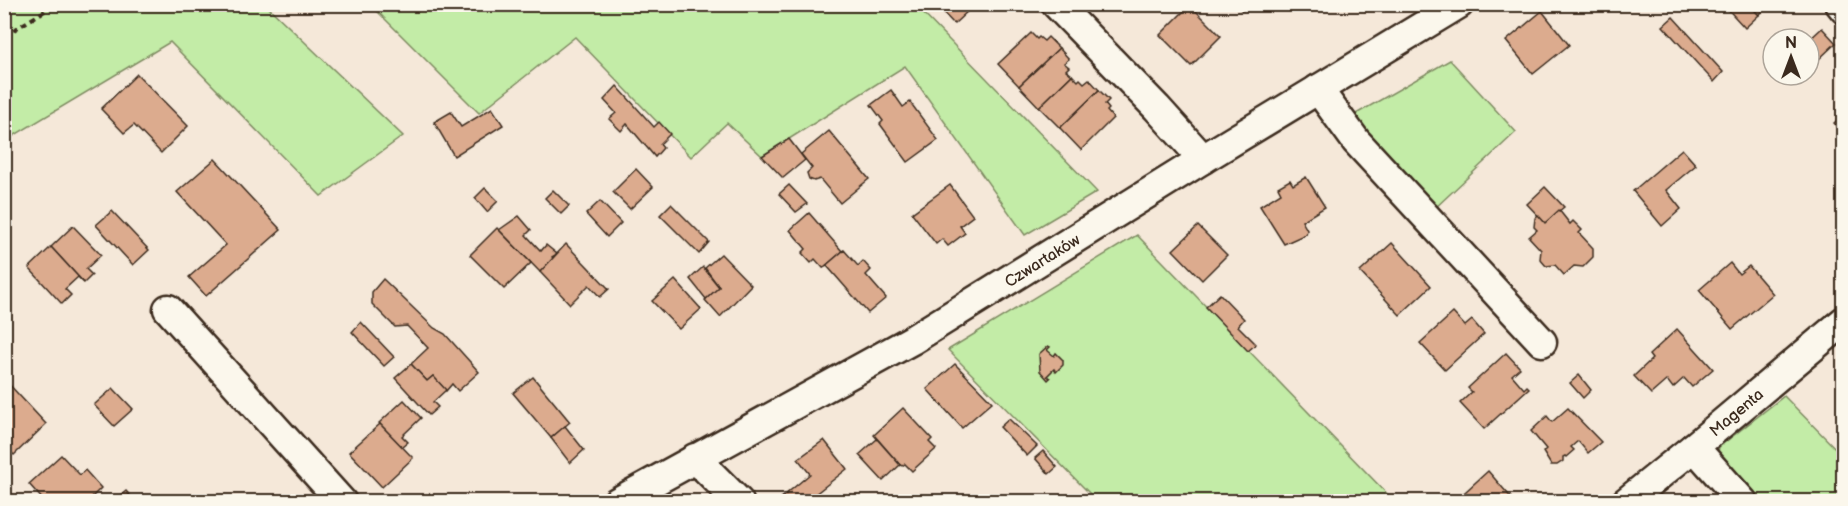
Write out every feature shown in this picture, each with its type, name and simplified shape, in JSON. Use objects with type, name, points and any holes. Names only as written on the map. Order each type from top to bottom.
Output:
[{"type":"street","points":[[1056,4],[1203,159]]},
{"type":"street","name":"Czwartaków","points":[[617,501],[912,340],[1203,159],[1459,4]]},
{"type":"street","points":[[1840,4],[1844,9]]},
{"type":"street","points":[[1318,89],[1356,141],[1542,342]]},
{"type":"street","points":[[168,309],[342,501]]},
{"type":"street","name":"Magenta","points":[[1626,501],[1844,321]]},
{"type":"street","points":[[1694,447],[1743,501]]},
{"type":"street","points":[[696,458],[739,501]]},
{"type":"path","points":[[4,36],[56,4]]},
{"type":"green space","points":[[4,5],[266,5],[403,136],[321,196],[170,42],[5,141]]},
{"type":"green space","points":[[371,5],[915,5],[1097,192],[1025,235],[905,66],[762,156],[727,123],[691,157],[575,37],[479,113]]},
{"type":"green space","points":[[1450,60],[1516,132],[1433,210],[1349,118]]},
{"type":"green space","points":[[1137,235],[1394,501],[1097,501],[948,350]]},
{"type":"green space","points":[[1784,396],[1843,456],[1843,501],[1760,501],[1717,457],[1719,447]]},
{"type":"building","points":[[935,4],[964,4],[969,10],[954,24]]},
{"type":"building","points":[[1236,4],[1250,4],[1242,11]]},
{"type":"building","points":[[1723,4],[1749,4],[1759,15],[1745,28]]},
{"type":"building","points":[[1749,4],[1770,4],[1759,15]]},
{"type":"building","points":[[1190,5],[1221,36],[1191,66],[1160,35]]},
{"type":"building","points":[[1542,11],[1569,45],[1533,74],[1506,41]]},
{"type":"building","points":[[1673,17],[1723,72],[1714,82],[1663,26]]},
{"type":"building","points":[[1821,29],[1836,43],[1821,57]]},
{"type":"building","points":[[1031,33],[1037,39],[1039,37],[1044,41],[1048,37],[1059,48],[1019,86],[998,64]]},
{"type":"building","points":[[1059,48],[1069,59],[1064,63],[1069,67],[1066,70],[1072,75],[1039,107],[1019,86]]},
{"type":"building","points":[[137,74],[188,126],[161,153],[134,125],[124,133],[101,109]]},
{"type":"building","points":[[1072,75],[1084,83],[1089,79],[1099,90],[1060,128],[1039,107]]},
{"type":"building","points":[[617,86],[654,127],[659,122],[670,134],[660,144],[663,148],[655,157],[627,124],[621,131],[609,119],[616,113],[604,100]]},
{"type":"building","points":[[891,90],[903,107],[910,102],[938,140],[908,162],[880,124],[883,121],[871,105]]},
{"type":"building","points":[[1099,90],[1109,100],[1105,104],[1113,118],[1081,150],[1060,128]]},
{"type":"building","points":[[492,108],[503,125],[454,156],[434,122],[451,112],[461,127]]},
{"type":"building","points":[[1844,114],[1844,133],[1834,123]]},
{"type":"building","points":[[829,131],[869,179],[840,203],[820,179],[814,181],[809,179],[807,173],[812,168],[801,154]]},
{"type":"building","points":[[789,139],[805,160],[783,178],[762,156]]},
{"type":"building","points":[[1682,149],[1696,165],[1666,190],[1681,209],[1662,226],[1633,191]]},
{"type":"building","points":[[215,159],[281,230],[206,296],[189,277],[226,245],[177,192]]},
{"type":"building","points":[[636,169],[653,187],[630,209],[613,192]]},
{"type":"building","points":[[1306,177],[1325,207],[1302,221],[1307,230],[1306,234],[1284,244],[1260,206],[1281,193],[1278,187],[1290,180],[1293,185]]},
{"type":"building","points":[[789,185],[807,204],[796,212],[779,194]]},
{"type":"building","points":[[950,185],[973,216],[960,226],[965,233],[948,246],[942,239],[936,244],[912,213]]},
{"type":"building","points":[[1545,187],[1564,207],[1545,223],[1527,204]]},
{"type":"building","points":[[485,188],[498,201],[487,212],[475,198]]},
{"type":"building","points":[[553,190],[569,206],[561,214],[545,198]]},
{"type":"building","points":[[600,201],[621,223],[607,237],[586,214]]},
{"type":"building","points":[[671,204],[709,242],[699,254],[660,215]]},
{"type":"building","points":[[1559,210],[1570,224],[1573,221],[1582,230],[1579,233],[1593,248],[1593,257],[1583,267],[1574,266],[1564,275],[1555,265],[1546,266],[1540,259],[1541,250],[1529,237],[1537,230],[1534,227],[1535,218],[1538,215],[1545,223]]},
{"type":"building","points":[[112,211],[149,250],[133,265],[96,225]]},
{"type":"building","points":[[809,213],[842,251],[844,250],[823,268],[815,259],[811,263],[802,253],[806,249],[790,230]]},
{"type":"building","points":[[519,216],[531,230],[526,235],[541,251],[546,245],[557,254],[540,272],[499,230]]},
{"type":"building","points":[[73,226],[101,255],[86,269],[92,275],[84,283],[51,247]]},
{"type":"building","points":[[1198,226],[1227,255],[1202,280],[1173,250]]},
{"type":"building","points":[[497,228],[531,263],[504,289],[470,255]]},
{"type":"building","points":[[1392,243],[1431,286],[1400,315],[1360,272]]},
{"type":"building","points":[[566,244],[609,289],[600,297],[589,285],[570,304],[540,272]]},
{"type":"building","points":[[51,247],[84,283],[78,277],[65,289],[71,295],[62,304],[29,268]]},
{"type":"building","points":[[844,250],[858,266],[863,261],[871,270],[866,275],[886,298],[868,313],[827,266],[823,268]]},
{"type":"building","points":[[721,254],[751,285],[720,317],[705,300],[719,287],[705,268]]},
{"type":"building","points":[[1730,263],[1739,274],[1749,266],[1773,294],[1732,329],[1699,290]]},
{"type":"building","points":[[703,267],[719,287],[706,299],[690,279]]},
{"type":"building","points":[[383,279],[434,328],[445,334],[479,372],[458,391],[452,384],[446,391],[433,376],[427,381],[411,364],[428,348],[407,326],[395,327],[372,304],[372,292]]},
{"type":"building","points":[[675,280],[701,309],[679,329],[652,301]]},
{"type":"building","points":[[1220,294],[1244,319],[1238,326],[1256,344],[1248,351],[1206,307]]},
{"type":"building","points":[[1453,313],[1465,326],[1472,320],[1484,334],[1445,370],[1420,343]]},
{"type":"building","points":[[361,322],[394,357],[384,366],[352,332]]},
{"type":"building","points":[[1677,329],[1713,369],[1692,387],[1684,378],[1673,388],[1667,380],[1651,394],[1634,376],[1652,359],[1649,355]]},
{"type":"building","points":[[1048,346],[1050,347],[1047,350],[1054,356],[1056,353],[1063,360],[1063,365],[1056,372],[1054,369],[1047,376],[1050,378],[1048,380],[1040,371],[1039,354]]},
{"type":"building","points":[[1506,353],[1520,368],[1512,375],[1524,389],[1527,386],[1529,388],[1484,429],[1460,403],[1472,392],[1468,388]]},
{"type":"building","points":[[411,364],[427,381],[433,376],[446,390],[433,402],[438,407],[429,415],[395,378]]},
{"type":"building","points":[[955,364],[992,402],[962,428],[927,389]]},
{"type":"building","points":[[1579,375],[1591,390],[1583,398],[1570,383]]},
{"type":"building","points":[[533,377],[570,422],[551,438],[513,393]]},
{"type":"building","points":[[5,380],[46,424],[14,455],[4,446]]},
{"type":"building","points":[[113,388],[133,409],[114,426],[94,405]]},
{"type":"building","points":[[404,400],[421,418],[402,436],[408,442],[402,447],[379,423]]},
{"type":"building","points":[[903,408],[932,439],[929,442],[936,449],[912,471],[905,464],[900,465],[874,435]]},
{"type":"building","points":[[1568,408],[1601,442],[1588,453],[1578,441],[1571,447],[1574,450],[1563,457],[1563,461],[1557,465],[1551,465],[1543,452],[1546,449],[1531,431],[1547,416],[1552,422]]},
{"type":"building","points":[[1009,419],[1037,446],[1027,456],[1000,427]]},
{"type":"building","points":[[380,424],[413,458],[382,487],[349,452]]},
{"type":"building","points":[[565,426],[584,450],[570,463],[551,438]]},
{"type":"building","points":[[877,439],[900,465],[883,481],[859,455]]},
{"type":"building","points":[[824,440],[847,469],[805,502],[780,502],[779,500],[810,474],[798,459]]},
{"type":"building","points":[[1043,451],[1057,467],[1049,474],[1035,458]]},
{"type":"building","points":[[61,455],[80,475],[85,470],[101,488],[87,502],[55,502],[53,499],[45,502],[29,484]]},
{"type":"building","points":[[1488,471],[1515,502],[1454,502]]},
{"type":"building","points":[[126,491],[136,502],[113,502]]}]
